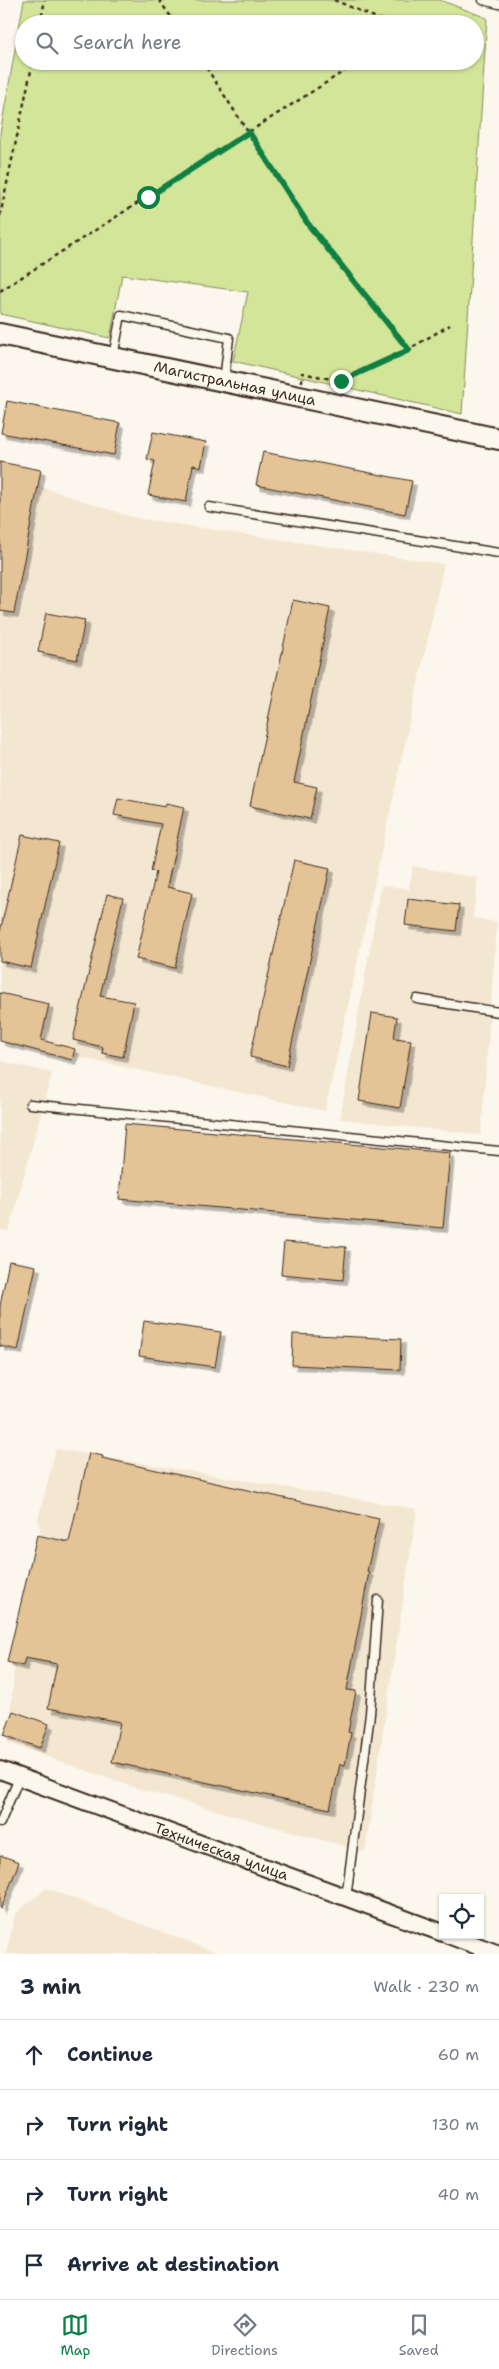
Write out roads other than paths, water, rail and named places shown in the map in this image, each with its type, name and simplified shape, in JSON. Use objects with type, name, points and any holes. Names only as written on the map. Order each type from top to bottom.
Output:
[{"type":"street","name":"Магистральная улица","points":[[0,334],[499,439]]},
{"type":"street","name":"Техническая улица","points":[[0,1770],[439,1932]]},
{"type":"street","points":[[459,1939],[499,1954]]},
{"type":"lane","points":[[483,0],[499,4]]},
{"type":"lane","points":[[113,357],[121,315],[229,338],[224,381]]},
{"type":"lane","points":[[209,507],[499,554]]},
{"type":"lane","points":[[417,999],[499,1012]]},
{"type":"lane","points":[[30,1104],[499,1151]]},
{"type":"lane","points":[[346,1898],[370,1714],[378,1600]]},
{"type":"lane","points":[[0,1822],[19,1778]]}]
